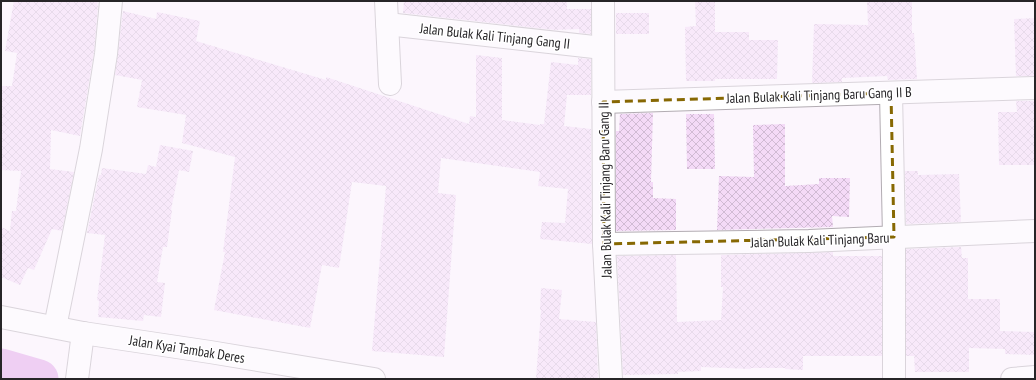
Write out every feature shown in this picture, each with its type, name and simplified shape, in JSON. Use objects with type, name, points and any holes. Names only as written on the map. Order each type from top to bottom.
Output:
[{"type":"street","points":[[55,327],[91,149],[106,54],[111,1]]},
{"type":"street","points":[[386,1],[390,84]]},
{"type":"street","name":"Jalan Bulak Kali Tinjang Baru Gang II","points":[[603,1],[604,244],[611,379]]},
{"type":"street","name":"Jalan Bulak Kali Tinjang Gang II","points":[[387,24],[603,48]]},
{"type":"street","name":"Jalan Bulak Kali Tinjang Baru Gang II B","points":[[603,102],[1035,88]]},
{"type":"street","points":[[891,93],[894,237],[894,379]]},
{"type":"street","name":"Jalan Bulak Kali Tinjang Baru","points":[[604,244],[809,241],[1035,231]]},
{"type":"street","name":"Jalan Kyai Tambak Deres","points":[[1,317],[83,333],[374,379]]},
{"type":"street","points":[[77,379],[83,333]]},
{"type":"street","points":[[1012,379],[1035,377]]},
{"type":"highlighted area","points":[[891,93],[894,237],[604,244],[603,102]]},
{"type":"building","points":[[14,1],[98,1],[94,52],[80,136],[51,130],[50,169],[74,172],[62,231],[52,229],[34,270],[28,268],[20,285],[1,277],[1,227],[10,231],[12,211],[16,211],[21,171],[1,170],[1,86],[12,86],[17,53],[5,51]]},
{"type":"building","points":[[404,1],[567,1],[567,9],[591,9],[591,34],[579,33],[579,29],[555,30],[403,13]]},
{"type":"building","points":[[695,1],[715,1],[715,32],[749,32],[749,40],[778,40],[777,79],[715,79],[715,81],[686,81],[685,27],[696,26]]},
{"type":"building","points":[[867,1],[912,1],[912,33],[914,33],[917,79],[888,80],[887,76],[842,78],[842,82],[812,83],[814,24],[868,25]]},
{"type":"building","points":[[123,11],[156,19],[157,12],[200,21],[196,41],[326,80],[326,77],[469,124],[470,116],[476,117],[476,55],[502,58],[502,120],[540,125],[544,124],[551,62],[578,65],[578,58],[591,59],[591,95],[567,95],[564,126],[591,129],[592,244],[540,239],[542,222],[565,223],[568,189],[538,186],[540,172],[441,158],[438,193],[456,195],[444,357],[372,351],[386,186],[352,182],[339,268],[322,265],[310,328],[214,310],[225,252],[223,252],[235,157],[182,143],[186,115],[137,107],[142,80],[115,75]]},
{"type":"building","points":[[616,13],[649,13],[649,34],[616,34]]},
{"type":"building","points":[[1035,18],[1035,76],[1016,76],[1014,19]]},
{"type":"building","points":[[1016,101],[1035,101],[1035,165],[999,165],[998,112],[1017,112]]},
{"type":"building","points":[[653,113],[651,182],[653,182],[653,198],[676,199],[676,230],[616,231],[616,131],[619,131],[620,114]]},
{"type":"building","points":[[686,114],[714,114],[715,169],[687,169]]},
{"type":"building","points":[[785,124],[785,186],[819,184],[819,178],[850,178],[849,217],[832,216],[833,227],[717,230],[719,176],[754,177],[753,125]]},
{"type":"building","points":[[160,145],[193,151],[189,172],[179,170],[171,210],[167,247],[163,247],[157,282],[165,283],[161,317],[144,315],[143,321],[98,317],[99,301],[97,300],[105,235],[87,233],[99,175],[101,175],[102,168],[146,174],[148,165],[156,167]]},
{"type":"building","points":[[905,171],[918,171],[918,175],[959,174],[961,222],[906,224]]},
{"type":"building","points":[[961,247],[962,258],[968,258],[968,299],[1000,299],[1000,331],[1035,332],[1035,355],[1005,354],[1005,349],[969,348],[969,372],[915,372],[914,356],[906,356],[906,249]]},
{"type":"building","points":[[833,252],[833,256],[882,256],[882,356],[803,356],[803,370],[785,368],[751,369],[701,367],[701,371],[678,372],[678,374],[623,375],[617,256],[676,255],[677,322],[721,320],[723,287],[721,287],[721,255]]},
{"type":"building","points":[[541,288],[562,290],[559,319],[596,322],[598,379],[536,379],[541,310]]},
{"type":"waterway","points":[[1,368],[39,379]]}]
